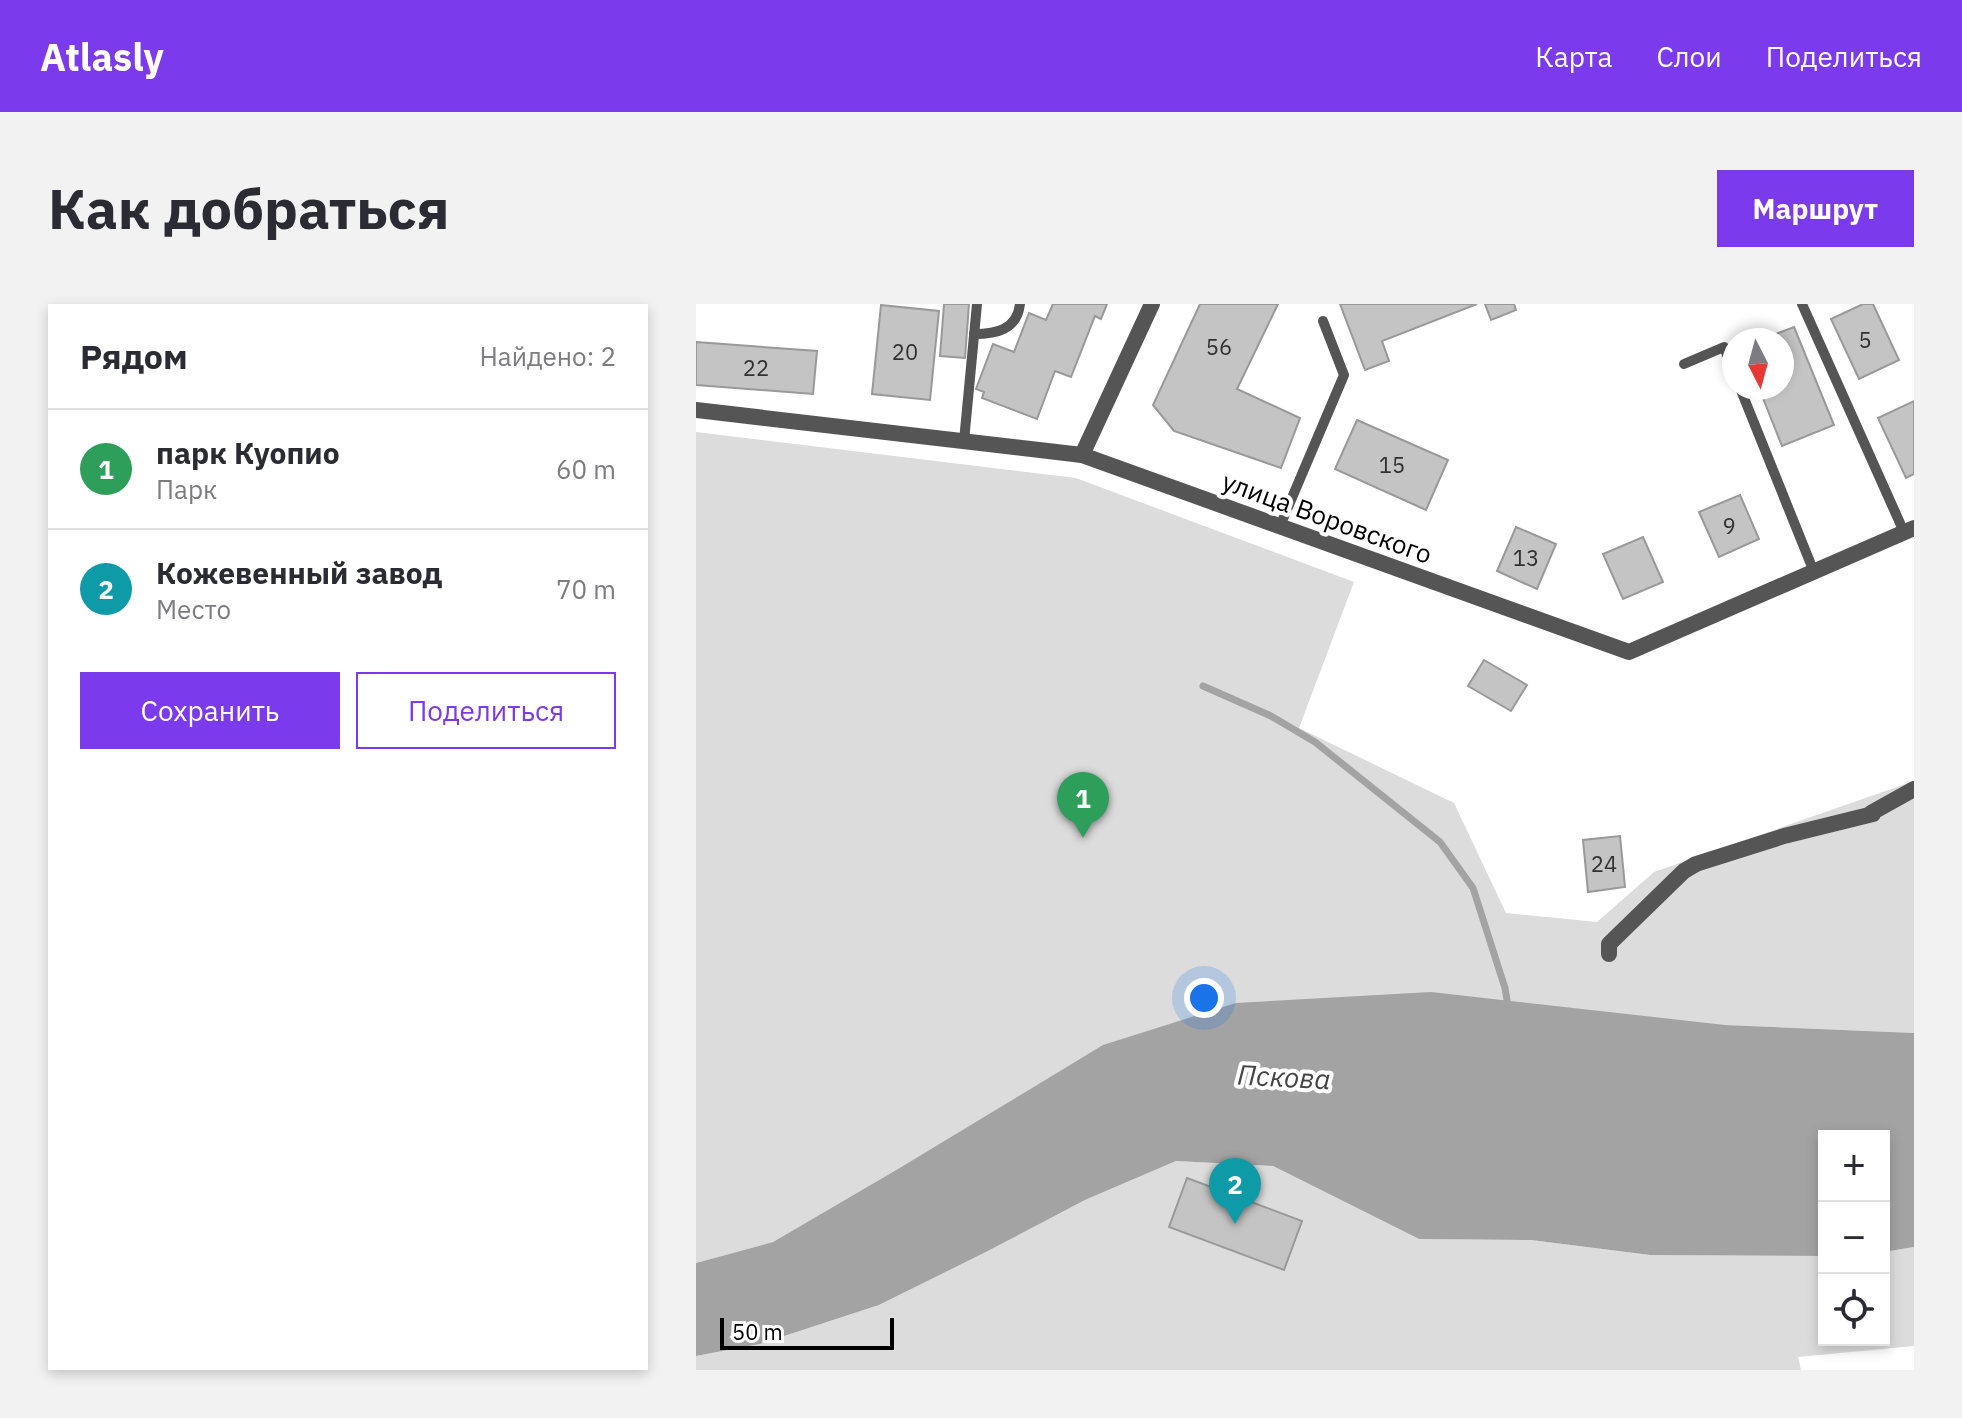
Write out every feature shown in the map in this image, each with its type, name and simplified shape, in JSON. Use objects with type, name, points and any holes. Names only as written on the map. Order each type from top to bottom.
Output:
[{"type":"street","points":[[1082,455],[1152,304]]},
{"type":"street","name":"улица Воровского","points":[[696,410],[1082,455],[1629,652],[1909,530]]},
{"type":"street","points":[[1609,954],[1609,944],[1684,871],[1696,864],[1784,836],[1873,814],[1914,789]]},
{"type":"lane","points":[[964,441],[977,304]]},
{"type":"lane","points":[[974,334],[991,334],[1009,328],[1020,304]]},
{"type":"lane","points":[[1802,304],[1909,530]]},
{"type":"lane","points":[[1280,526],[1344,375],[1323,321]]},
{"type":"lane","points":[[1684,364],[1722,348]]},
{"type":"lane","points":[[1745,400],[1814,572]]},
{"type":"shaded area","points":[[696,432],[1076,478],[1354,582],[1299,728],[1454,803],[1506,913],[1597,922],[1654,872],[1914,781],[1914,1033],[1725,1025],[903,1166],[773,1242],[696,1263]]},
{"type":"shaded area","points":[[1176,1161],[1273,1166],[1419,1239],[1531,1240],[1650,1255],[1818,1256],[1818,1346],[1890,1346],[1890,1251],[1914,1247],[1914,1346],[1798,1357],[1801,1370],[696,1370],[696,1356],[760,1344],[879,1305],[1085,1200]]},
{"type":"water","name":"Пскова","points":[[1431,992],[1725,1025],[1914,1033],[1914,1247],[1890,1251],[1890,1130],[1818,1130],[1818,1256],[1650,1255],[1531,1240],[1419,1239],[1273,1166],[1176,1161],[1085,1200],[879,1305],[760,1344],[696,1356],[696,1263],[773,1242],[1103,1045],[1236,1003]]},
{"type":"building","points":[[944,304],[969,304],[965,358],[940,356]]},
{"type":"building","points":[[1053,304],[1107,304],[1101,319],[1095,316],[1071,377],[1055,371],[1037,419],[982,398],[984,392],[976,389],[993,344],[1014,352],[1029,313],[1046,320]]},
{"type":"building","points":[[1200,304],[1278,304],[1237,389],[1300,418],[1281,468],[1174,431],[1153,405]]},
{"type":"building","points":[[1340,304],[1477,304],[1382,341],[1389,361],[1365,370]]},
{"type":"building","points":[[1485,304],[1514,304],[1516,310],[1491,320]]},
{"type":"building","points":[[1863,304],[1873,304],[1899,360],[1859,379],[1831,319]]},
{"type":"building","points":[[881,305],[939,311],[930,400],[872,394]]},
{"type":"building","points":[[1794,327],[1834,425],[1782,446],[1764,400],[1794,400],[1794,328],[1791,328]]},
{"type":"building","points":[[696,342],[817,351],[813,394],[696,385]]},
{"type":"building","points":[[1914,401],[1914,474],[1906,478],[1878,418]]},
{"type":"building","points":[[1357,420],[1448,460],[1426,510],[1335,469]]},
{"type":"building","points":[[1740,495],[1759,539],[1719,557],[1699,512]]},
{"type":"building","points":[[1516,527],[1556,544],[1537,589],[1497,571]]},
{"type":"building","points":[[1643,537],[1663,582],[1623,599],[1603,554]]},
{"type":"building","points":[[1484,660],[1527,685],[1511,711],[1468,686]]},
{"type":"building","points":[[1620,836],[1625,887],[1588,892],[1583,840]]},
{"type":"building","points":[[1187,1178],[1302,1221],[1284,1270],[1169,1227]]},
{"type":"waterway","points":[[1203,686],[1271,716],[1315,742],[1440,842],[1473,888],[1508,1006]]},
{"type":"place","name":"парк Куопио","points":[[1083,838]]},
{"type":"place","name":"Кожевенный завод","points":[[1235,1224]]}]
